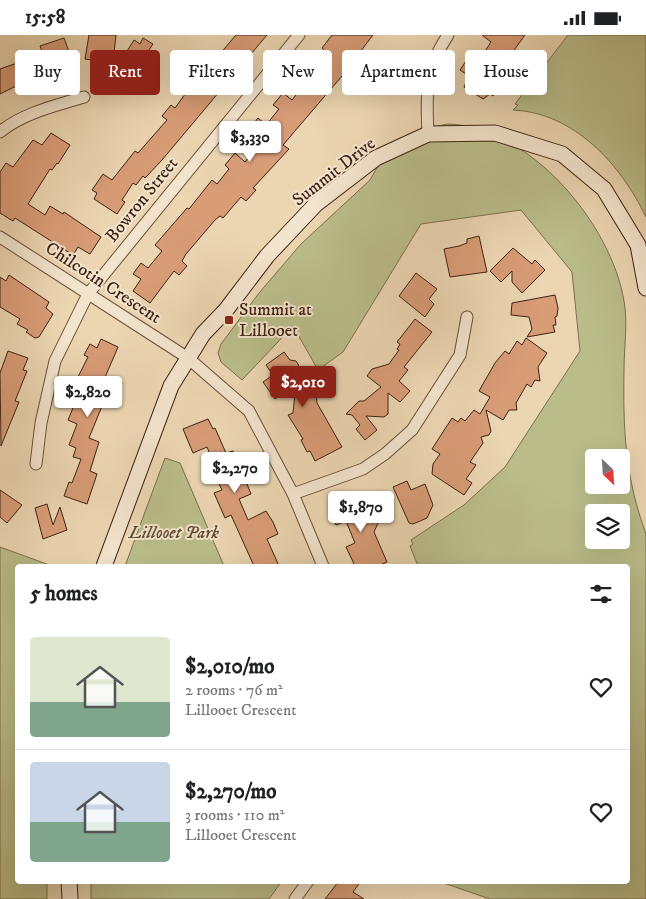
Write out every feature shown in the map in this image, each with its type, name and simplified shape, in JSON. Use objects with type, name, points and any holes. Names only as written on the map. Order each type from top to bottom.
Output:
[{"type":"street","name":"Bowron Street","points":[[36,464],[41,423],[55,361],[88,294],[299,35]]},
{"type":"street","points":[[428,134],[426,94],[437,52],[448,35]]},
{"type":"street","points":[[0,132],[11,123],[45,109],[84,97]]},
{"type":"street","name":"Summit Drive","points":[[105,564],[171,386],[203,334],[226,310],[267,256],[316,204],[376,159],[428,134],[495,133],[562,154],[604,189],[638,245],[646,288]]},
{"type":"street","name":"Chilcotin Crescent","points":[[0,237],[188,358],[249,411],[293,494],[322,564]]},
{"type":"street","points":[[293,494],[363,469],[412,430],[460,355],[467,317]]},
{"type":"street","points":[[69,884],[70,899]]},
{"type":"street","points":[[295,899],[306,884]]},
{"type":"green space","points":[[568,35],[646,35],[646,217],[636,198],[609,161],[576,131],[535,113],[513,110],[518,105],[515,104],[522,95],[547,95],[547,62]]},
{"type":"green space","points":[[448,124],[479,129],[509,142],[537,161],[562,185],[584,212],[603,241],[616,271],[624,301],[626,318],[624,392],[627,449],[585,449],[585,494],[630,494],[630,473],[646,534],[646,899],[490,899],[447,884],[630,884],[630,564],[417,564],[410,546],[413,544],[411,540],[464,505],[505,467],[580,351],[572,272],[521,210],[421,224],[343,352],[318,370],[293,326],[242,380],[221,362],[218,353],[221,344],[259,293],[301,244],[370,180],[382,159],[426,128]]},
{"type":"green space","name":"Lillooet Park","points":[[165,458],[180,463],[223,564],[126,564]]},
{"type":"green space","points":[[0,547],[47,564],[15,564],[15,884],[47,884],[47,899],[0,899]]},
{"type":"green space","points":[[91,884],[280,884],[269,899],[91,899]]},
{"type":"building","points":[[89,35],[116,35],[114,50],[90,50],[90,60],[85,59]]},
{"type":"building","points":[[236,35],[267,35],[253,52],[253,50],[223,50]]},
{"type":"building","points":[[332,35],[373,35],[362,50],[342,50],[342,76],[332,88],[332,50],[324,50],[322,48]]},
{"type":"building","points":[[482,35],[525,35],[514,50],[486,50],[491,42]]},
{"type":"building","points":[[64,38],[68,50],[42,50],[40,46]]},
{"type":"building","points":[[143,38],[153,44],[149,50],[128,50],[134,40],[140,44]]},
{"type":"building","points":[[465,62],[465,73],[460,70]]},
{"type":"building","points":[[15,64],[15,86],[0,94],[0,69]]},
{"type":"building","points":[[184,95],[217,95],[145,178],[143,176],[136,185],[133,183],[122,200],[125,202],[117,214],[94,199],[97,193],[92,190],[103,174],[112,180],[135,151],[138,153],[167,120],[162,116],[171,105],[175,108]]},
{"type":"building","points":[[281,95],[286,95],[292,100],[296,95],[326,95],[283,145],[289,149],[253,188],[256,190],[246,201],[241,197],[223,218],[220,216],[215,220],[186,254],[182,261],[187,266],[179,275],[174,271],[150,303],[133,291],[141,279],[133,274],[141,263],[148,268],[162,251],[155,245],[187,208],[189,209],[212,180],[217,184],[229,169],[225,165],[235,153],[245,162],[262,141],[249,129],[258,118],[266,125],[279,109],[273,105]]},
{"type":"building","points":[[477,95],[489,95],[483,99]]},
{"type":"building","points":[[51,133],[70,145],[58,164],[52,170],[50,169],[28,204],[45,215],[50,206],[63,214],[64,212],[101,237],[90,254],[78,247],[73,255],[15,218],[13,221],[0,213],[0,172],[6,163],[13,167],[33,140],[42,145]]},
{"type":"building","points":[[479,236],[487,272],[450,277],[444,249],[459,246],[467,243],[467,239]]},
{"type":"building","points":[[513,248],[532,264],[535,260],[545,270],[522,293],[512,282],[512,271],[501,282],[490,271]]},
{"type":"building","points":[[416,273],[437,289],[429,299],[434,304],[425,317],[399,296]]},
{"type":"building","points":[[9,275],[49,302],[46,308],[53,314],[39,337],[35,338],[26,332],[28,330],[17,324],[20,319],[0,307],[0,277],[6,281]]},
{"type":"building","points":[[555,295],[558,308],[557,316],[555,317],[556,325],[553,325],[555,332],[527,337],[532,329],[529,317],[511,315],[512,303]]},
{"type":"building","points":[[415,319],[432,332],[404,367],[408,370],[399,381],[410,391],[400,402],[388,393],[388,414],[384,417],[366,416],[377,430],[365,440],[356,429],[360,425],[352,415],[346,414],[359,401],[364,401],[381,387],[367,376],[372,369],[389,364],[399,350],[397,349],[400,344],[397,342]]},
{"type":"building","points":[[526,338],[547,353],[538,367],[540,381],[535,380],[531,387],[527,384],[516,403],[517,410],[509,410],[503,420],[486,410],[491,431],[489,435],[481,437],[483,443],[470,462],[476,465],[466,479],[472,483],[464,495],[432,474],[433,464],[440,454],[432,449],[452,418],[458,422],[461,418],[465,421],[474,410],[480,414],[490,397],[479,391],[495,363],[505,351],[509,354],[517,341],[522,345]]},
{"type":"building","points":[[101,339],[118,347],[94,403],[102,406],[89,438],[99,442],[90,471],[97,474],[87,504],[64,496],[69,482],[72,483],[81,459],[73,457],[76,448],[69,445],[77,424],[68,420],[80,391],[73,387],[88,357],[84,355],[90,344],[97,348]]},
{"type":"building","points":[[8,351],[28,358],[23,370],[27,371],[15,401],[19,402],[1,446],[0,373]]},
{"type":"building","points":[[284,352],[290,360],[296,361],[298,364],[302,377],[311,393],[316,393],[317,403],[342,447],[315,461],[310,451],[307,452],[301,440],[303,439],[288,415],[293,413],[296,383],[275,399],[263,382],[273,375],[266,365]]},
{"type":"building","points":[[208,419],[213,429],[215,428],[226,453],[233,451],[237,460],[243,457],[249,471],[243,474],[251,494],[239,499],[248,520],[266,511],[273,522],[278,534],[267,539],[278,564],[253,564],[231,515],[225,518],[214,493],[222,490],[212,469],[214,464],[207,447],[193,453],[183,429]]},
{"type":"building","points":[[407,481],[411,490],[425,484],[433,505],[427,518],[413,524],[409,523],[393,487]]},
{"type":"building","points":[[0,490],[22,505],[7,523],[0,517]]},
{"type":"building","points":[[362,498],[366,500],[372,516],[376,517],[378,523],[374,532],[387,562],[382,564],[354,564],[346,547],[355,543],[346,521],[336,525],[329,509]]},
{"type":"building","points":[[47,504],[53,525],[60,507],[67,530],[43,539],[35,508]]},
{"type":"building","points":[[337,884],[359,884],[353,892],[364,899],[325,899]]},
{"type":"place","name":"Summit at Lillooet","points":[[229,320]]}]
